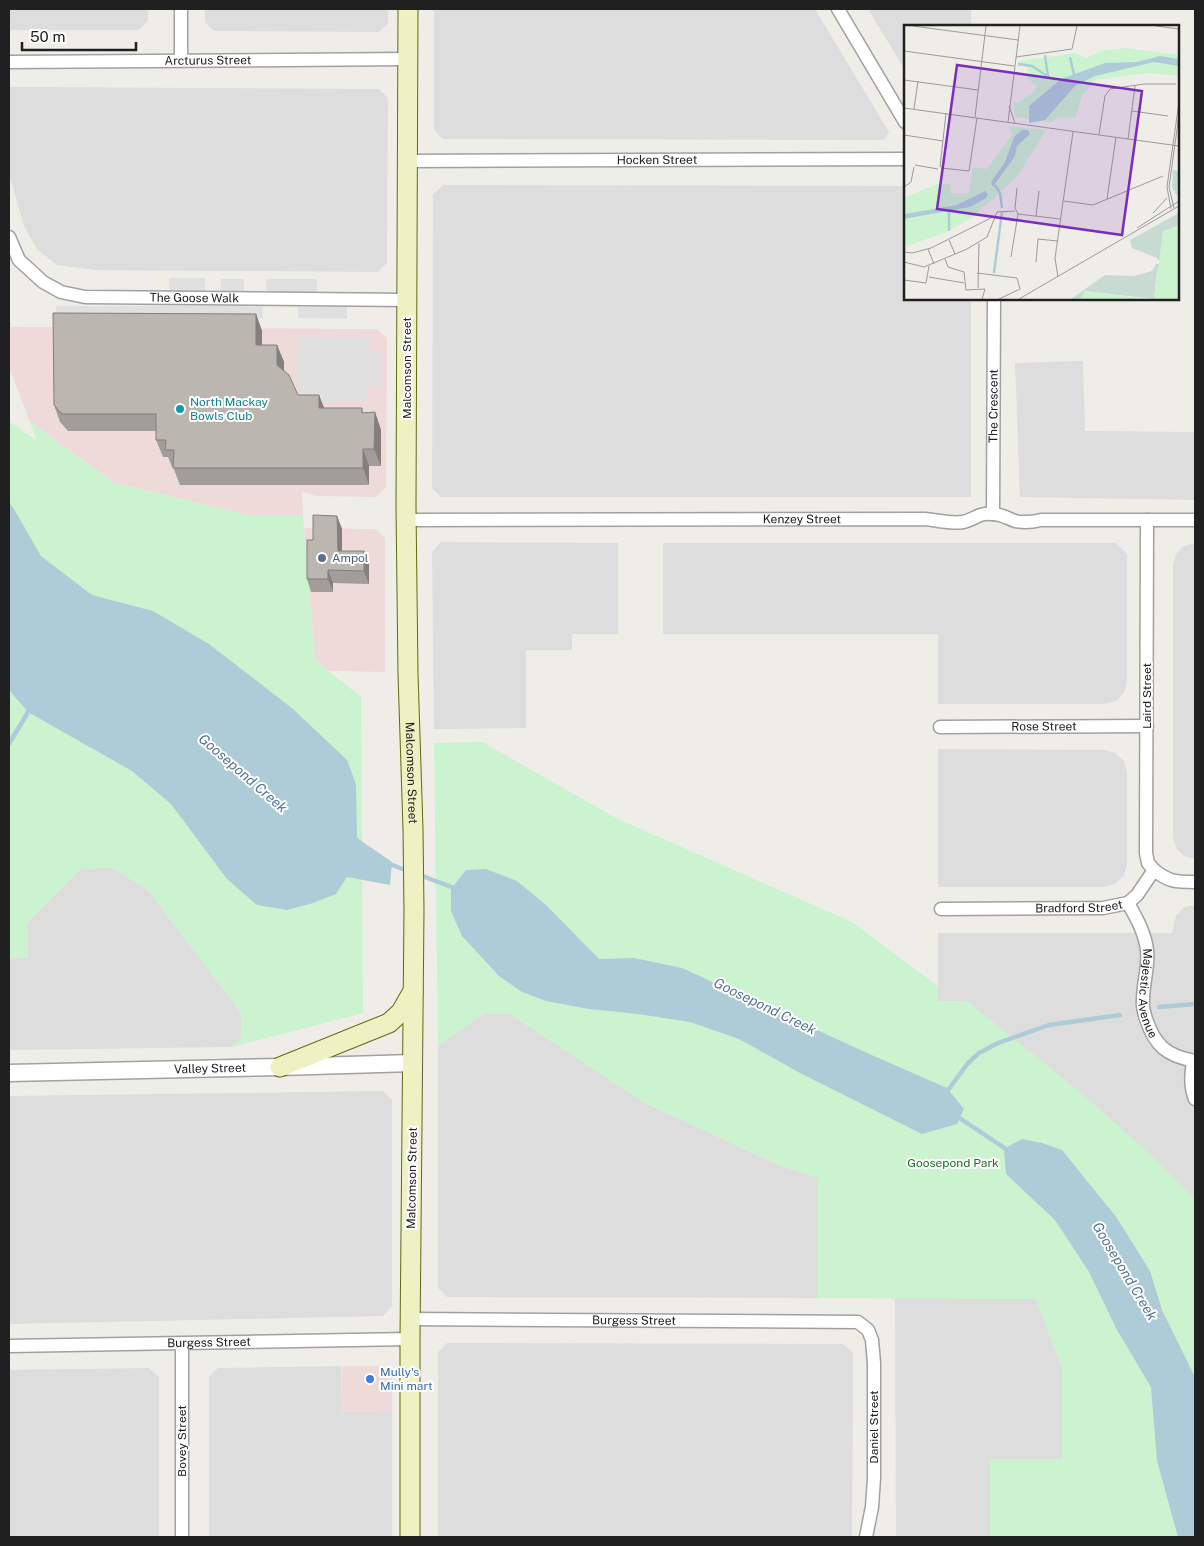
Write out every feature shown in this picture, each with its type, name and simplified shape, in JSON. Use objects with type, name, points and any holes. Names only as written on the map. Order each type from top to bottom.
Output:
[{"type":"main road","name":"Malcomson Street","points":[[408,9],[406,520],[414,910],[410,1537]]},
{"type":"main road","points":[[280,1067],[389,1023],[401,1012],[414,992]]},
{"type":"street","points":[[181,9],[181,60]]},
{"type":"street","points":[[838,9],[904,120]]},
{"type":"street","name":"Arcturus Street","points":[[9,62],[408,59]]},
{"type":"street","name":"Hocken Street","points":[[408,161],[904,159]]},
{"type":"street","name":"The Goose Walk","points":[[9,237],[19,260],[42,282],[61,292],[85,298],[407,300]]},
{"type":"street","name":"The Crescent","points":[[992,514],[994,300]]},
{"type":"street","name":"Kenzey Street","points":[[406,520],[924,519],[964,522],[984,514],[1030,522],[1041,520],[1195,520]]},
{"type":"street","name":"Laird Street","points":[[1147,520],[1146,853],[1148,863],[1154,870]]},
{"type":"street","name":"Rose Street","points":[[940,727],[1146,726]]},
{"type":"street","points":[[1154,870],[1164,878],[1178,882],[1195,882]]},
{"type":"street","name":"Bradford Street","points":[[940,910],[1103,908],[1128,903],[1137,895],[1154,870]]},
{"type":"street","name":"Majestic Avenue","points":[[1128,903],[1137,918],[1146,946],[1142,1001],[1151,1034],[1159,1045],[1176,1056],[1194,1061]]},
{"type":"street","points":[[1194,1061],[1190,1081],[1195,1099]]},
{"type":"street","name":"Valley Street","points":[[9,1072],[413,1063]]},
{"type":"street","name":"Burgess Street","points":[[410,1319],[858,1322]]},
{"type":"street","name":"Daniel Street","points":[[858,1322],[868,1330],[872,1340],[874,1363],[874,1478],[872,1507],[866,1537]]},
{"type":"street","name":"Burgess Street","points":[[9,1346],[410,1339]]},
{"type":"street","name":"Bovey Street","points":[[182,1344],[182,1537]]},
{"type":"shaded area","points":[[9,9],[148,9],[148,21],[139,30],[9,30]]},
{"type":"shaded area","points":[[205,9],[388,9],[388,23],[379,32],[214,31],[205,22]]},
{"type":"shaded area","points":[[434,9],[815,9],[889,132],[884,140],[443,139],[434,130]]},
{"type":"shaded area","points":[[868,9],[971,9],[971,25],[904,25],[904,68]]},
{"type":"shaded area","points":[[9,87],[379,89],[388,98],[387,263],[378,272],[95,270],[57,265],[37,249],[24,226],[9,174]]},
{"type":"shaded area","points":[[443,185],[904,186],[904,300],[971,300],[971,497],[441,497],[432,488],[433,194]]},
{"type":"shaded area","points":[[169,278],[205,278],[205,291],[169,292]]},
{"type":"shaded area","points":[[221,279],[244,279],[244,291],[221,291]]},
{"type":"shaded area","points":[[266,279],[317,279],[317,292],[266,292]]},
{"type":"shaded area","points":[[56,306],[262,306],[263,318],[56,317]]},
{"type":"shaded area","points":[[298,307],[347,307],[347,319],[298,318]]},
{"type":"shaded area","points":[[9,327],[377,329],[387,338],[386,487],[376,497],[317,496],[302,492],[303,516],[253,516],[115,483],[30,422],[9,367]]},
{"type":"shaded area","points":[[298,337],[369,337],[369,351],[381,352],[381,386],[368,386],[368,401],[298,401]]},
{"type":"shaded area","points":[[1083,361],[1085,431],[1195,432],[1195,500],[1020,497],[1015,363]]},
{"type":"shaded area","points":[[304,528],[376,529],[385,538],[385,672],[329,671],[315,660]]},
{"type":"shaded area","points":[[441,542],[618,543],[618,634],[572,634],[572,650],[526,650],[526,728],[434,729],[432,552]]},
{"type":"shaded area","points":[[663,543],[1116,543],[1127,554],[1127,681],[1124,693],[1116,701],[1104,704],[938,704],[938,634],[663,634]]},
{"type":"shaded area","points":[[1195,543],[1195,859],[1184,856],[1176,848],[1173,837],[1173,565],[1176,554],[1184,546]]},
{"type":"shaded area","points":[[938,749],[1104,750],[1115,753],[1124,761],[1127,773],[1127,864],[1124,876],[1115,884],[1104,887],[938,887]]},
{"type":"shaded area","points":[[81,868],[113,868],[148,890],[241,1013],[241,1038],[232,1047],[9,1050],[9,958],[28,958],[27,923]]},
{"type":"shaded area","points":[[1195,905],[1195,1201],[1181,1186],[938,1002],[938,933],[1172,933],[1176,916],[1184,907]]},
{"type":"shaded area","points":[[483,1014],[510,1014],[645,1103],[783,1167],[818,1177],[818,1298],[447,1297],[438,1288],[438,1046]]},
{"type":"shaded area","points":[[383,1091],[392,1100],[392,1306],[383,1316],[9,1324],[9,1096]]},
{"type":"shaded area","points":[[895,1298],[1036,1299],[1062,1368],[1062,1459],[990,1459],[990,1537],[896,1537]]},
{"type":"shaded area","points":[[447,1343],[843,1344],[853,1353],[852,1537],[438,1537],[438,1352]]},
{"type":"shaded area","points":[[341,1366],[342,1412],[392,1411],[392,1537],[209,1537],[209,1377],[218,1368]]},
{"type":"shaded area","points":[[342,1366],[383,1366],[392,1375],[392,1411],[342,1412]]},
{"type":"shaded area","points":[[149,1368],[159,1377],[159,1537],[9,1537],[9,1370]]},
{"type":"green space","points":[[9,421],[37,441],[30,422],[115,483],[253,516],[303,516],[315,660],[361,697],[363,1013],[232,1047],[241,1038],[241,1013],[148,890],[113,868],[81,869],[27,923],[28,958],[9,958]]},
{"type":"green space","name":"Goosepond Park","points":[[482,742],[618,819],[852,922],[938,986],[938,1001],[967,1001],[1056,1073],[1142,1147],[1195,1201],[1195,1537],[990,1537],[990,1459],[1062,1459],[1062,1368],[1036,1299],[818,1298],[818,1177],[783,1167],[645,1103],[510,1014],[483,1014],[438,1046],[434,743]]},
{"type":"water","points":[[9,502],[41,556],[92,595],[153,611],[209,644],[293,709],[347,760],[356,784],[357,838],[392,862],[390,885],[347,877],[336,894],[313,903],[287,910],[257,905],[227,879],[171,804],[132,771],[28,712],[9,690]]},
{"type":"water","points":[[486,869],[517,881],[546,905],[599,959],[634,958],[682,968],[947,1088],[964,1109],[957,1124],[922,1134],[800,1073],[739,1039],[690,1022],[589,1009],[546,1001],[522,992],[499,976],[462,936],[451,911],[451,889],[466,870]]},
{"type":"water","points":[[1022,1139],[1062,1150],[1117,1218],[1150,1271],[1162,1310],[1195,1377],[1195,1537],[1178,1537],[1157,1461],[1151,1387],[1117,1330],[1089,1272],[1055,1220],[1006,1174],[1004,1149]]},
{"type":"building","name":"North Mackay Bowls Club","points":[[53,313],[256,314],[256,345],[277,345],[277,365],[289,375],[298,395],[319,395],[319,408],[362,408],[362,413],[375,412],[374,449],[363,449],[363,468],[173,468],[174,450],[165,450],[166,440],[156,440],[156,414],[62,414],[54,405]]},
{"type":"building","points":[[313,515],[337,516],[338,551],[364,551],[364,571],[328,570],[328,579],[307,579],[307,540],[313,540]]},
{"type":"waterway","points":[[9,744],[28,712]]},
{"type":"waterway","name":"Goosepond Creek","points":[[387,863],[408,871]]},
{"type":"waterway","name":"Goosepond Creek","points":[[417,874],[457,889]]},
{"type":"waterway","points":[[1159,1007],[1195,1004]]},
{"type":"waterway","points":[[946,1093],[968,1063],[979,1053],[998,1043],[1049,1025],[1120,1015]]},
{"type":"waterway","name":"Goosepond Creek","points":[[955,1115],[1009,1151]]},
{"type":"place","name":"North Mackay Bowls Club","points":[[180,409]]},
{"type":"place","name":"Ampol","points":[[322,558]]},
{"type":"place","name":"Mully's Mini mart","points":[[370,1379]]}]
